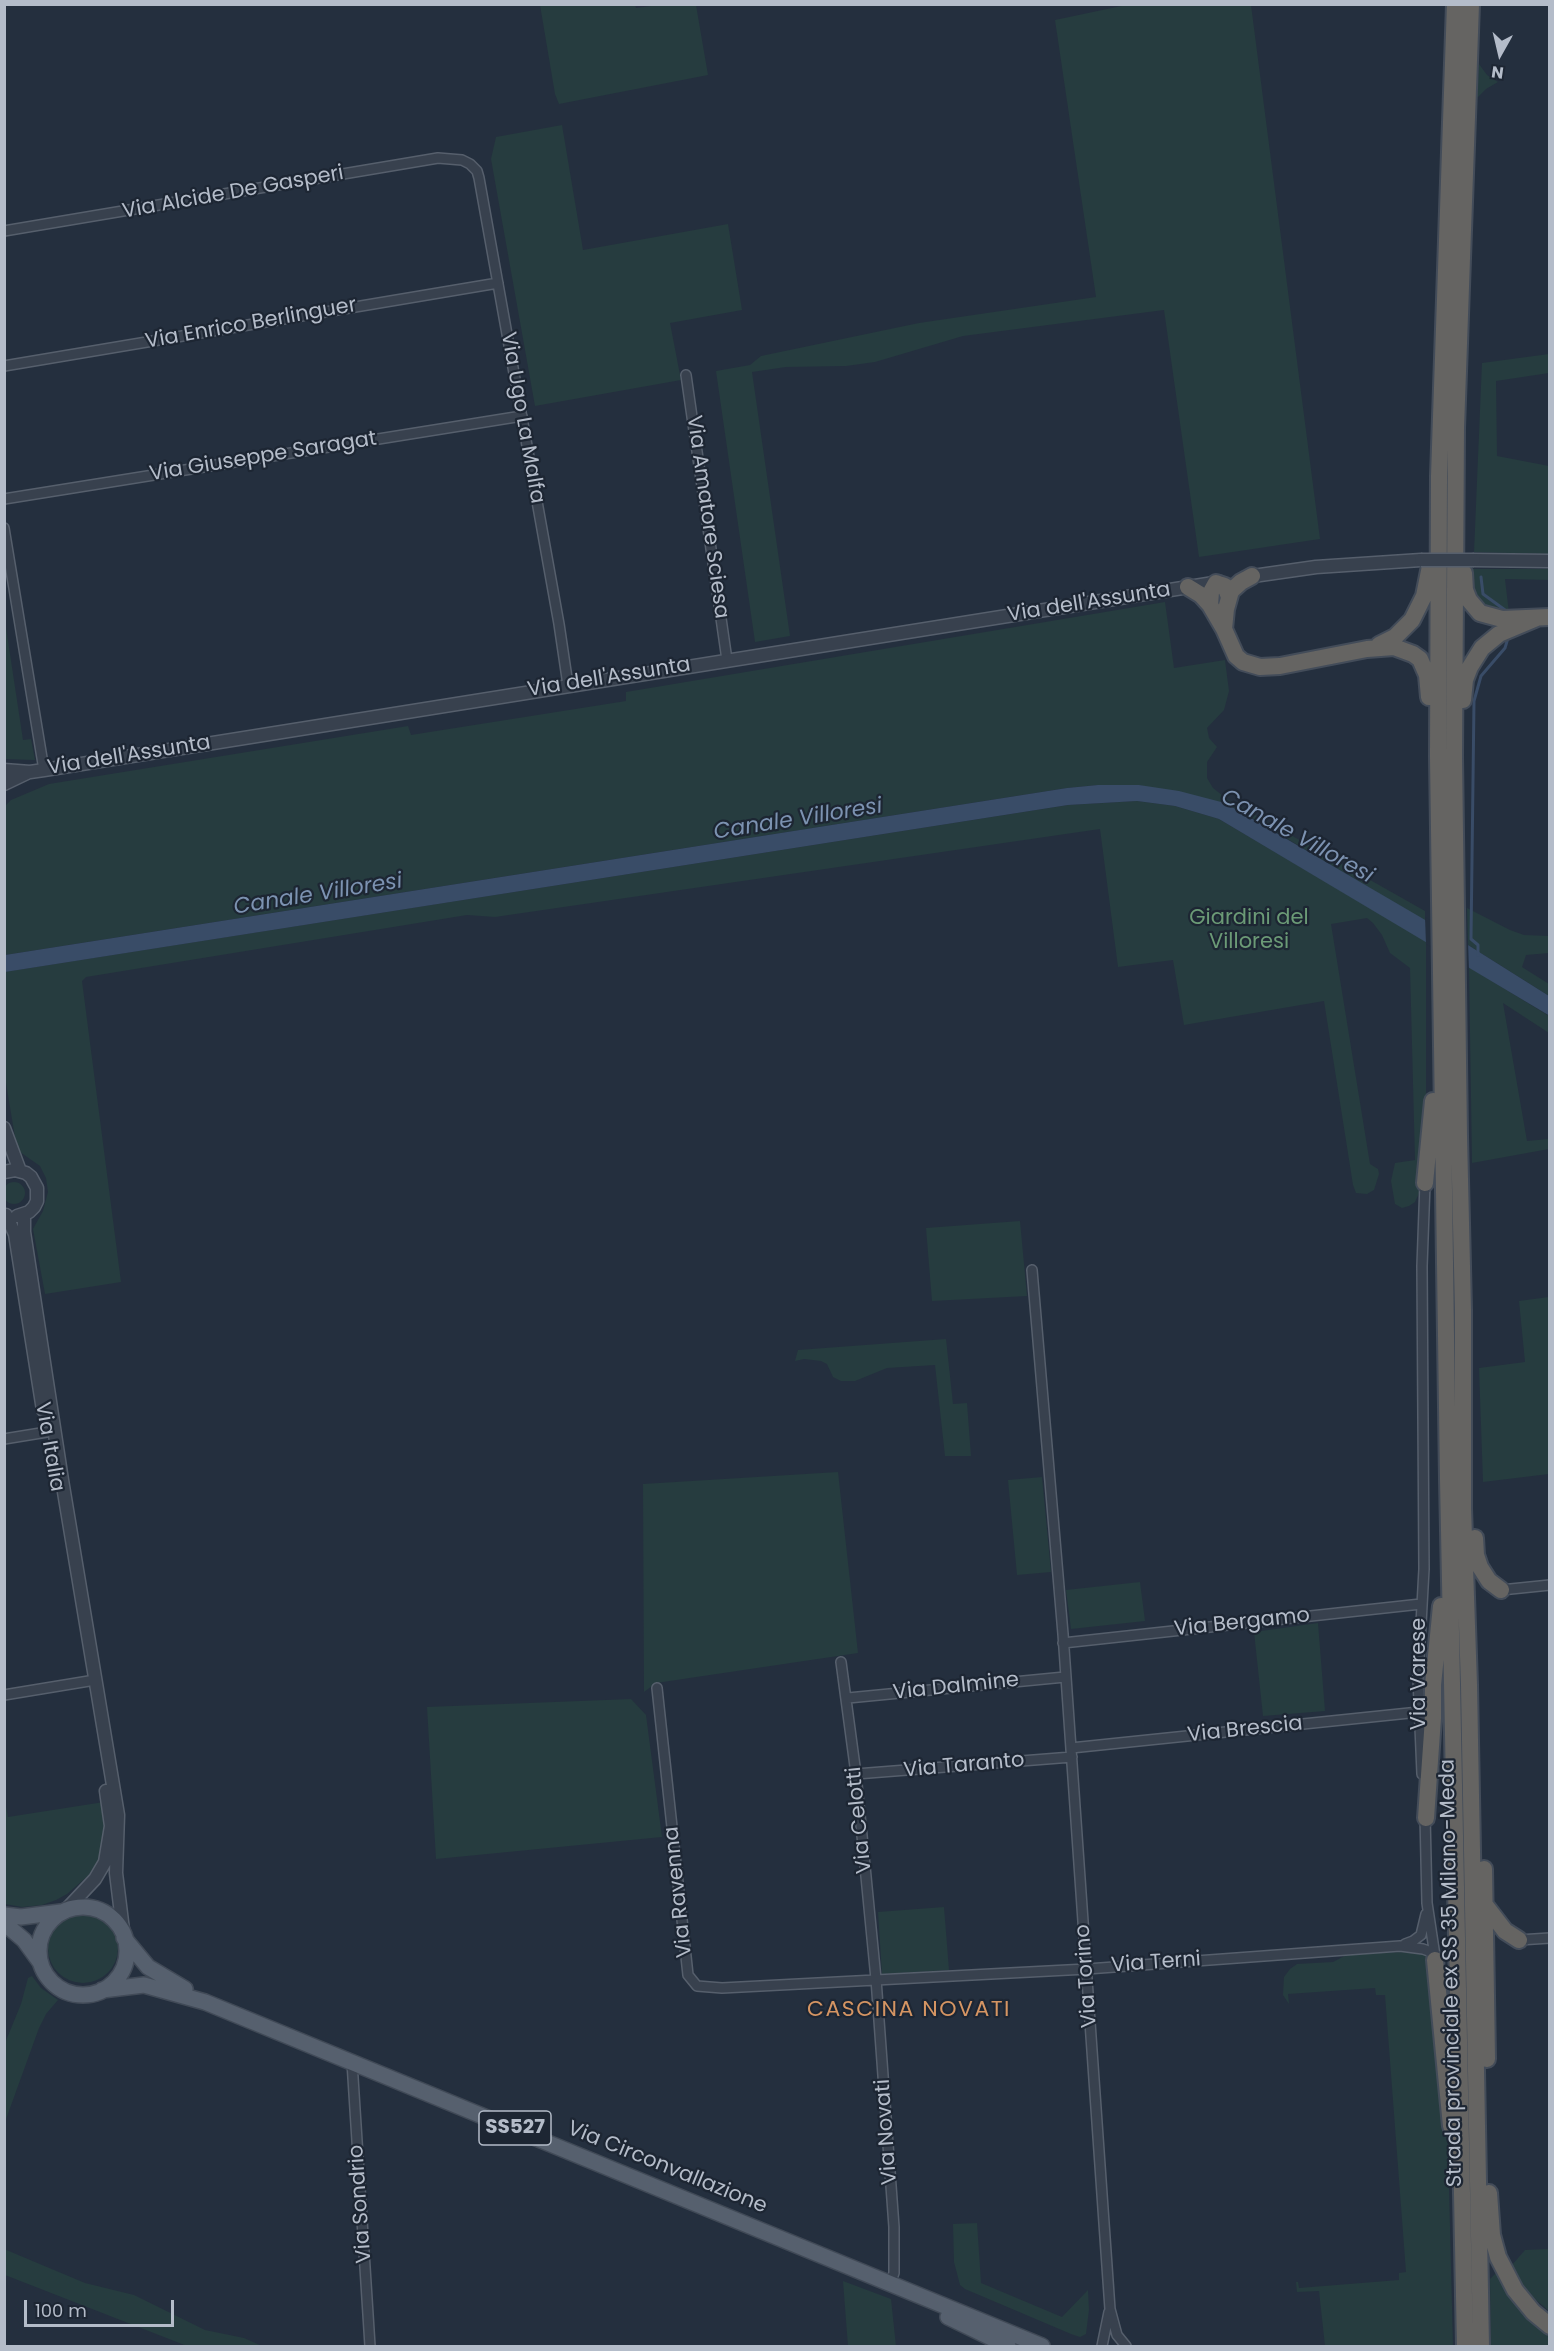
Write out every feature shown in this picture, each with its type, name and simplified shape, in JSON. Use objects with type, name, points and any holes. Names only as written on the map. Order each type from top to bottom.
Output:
[{"type":"highway","points":[[1455,4],[1439,476],[1446,757],[1456,928],[1463,1310],[1463,1509],[1458,1599]]},
{"type":"highway","points":[[1458,1599],[1448,1479],[1439,919],[1455,518],[1471,4]]},
{"type":"highway","points":[[1188,587],[1201,595],[1210,605],[1236,656],[1251,666],[1280,666],[1332,658],[1386,642],[1412,620],[1424,596],[1430,572],[1431,524],[1439,476]]},
{"type":"highway","points":[[1455,518],[1463,525],[1464,582],[1469,600],[1474,607],[1480,613],[1493,618],[1543,618]]},
{"type":"highway","points":[[1224,629],[1229,597],[1234,587],[1252,576]]},
{"type":"highway","points":[[1210,605],[1215,582],[1225,586],[1229,597]]},
{"type":"highway","points":[[1446,757],[1461,743],[1465,680],[1476,657],[1490,640],[1499,634],[1543,618]]},
{"type":"highway","points":[[1367,649],[1394,647],[1420,659],[1427,675],[1430,726],[1446,757]]},
{"type":"highway","points":[[1425,1183],[1433,1107],[1440,962]]},
{"type":"highway","points":[[1426,1818],[1432,1685],[1440,1626],[1448,1479]]},
{"type":"highway","points":[[1463,1509],[1474,1521],[1476,1555],[1480,1567],[1489,1581],[1501,1590]]},
{"type":"highway","name":"Strada provinciale ex SS 35 Milano-Meda","points":[[1458,1599],[1470,1780],[1481,2346]]},
{"type":"highway","name":"Strada provinciale ex SS 35 Milano-Meda","points":[[1458,1599],[1463,2346]]},
{"type":"highway","points":[[1470,1780],[1480,1789],[1485,1904],[1489,2182],[1492,2235],[1498,2257],[1515,2290],[1533,2312],[1550,2326]]},
{"type":"highway","points":[[1485,1904],[1505,1931],[1519,1940]]},
{"type":"highway","points":[[1486,1960],[1494,1947],[1503,1941],[1519,1940]]},
{"type":"highway","points":[[1435,1960],[1453,2150],[1456,2305],[1463,2346]]},
{"type":"main road","points":[[4,1915],[21,1917],[64,1912],[83,1907],[102,1912],[116,1922],[124,1938],[148,1967],[205,2002]]},
{"type":"main road","points":[[41,1965],[39,1950],[42,1935],[50,1922],[64,1912]]},
{"type":"main road","points":[[4,1923],[24,1940],[50,1980],[65,1991],[85,1995],[102,1990],[144,1985],[205,2002]]},
{"type":"main road","points":[[102,1990],[115,1980],[123,1967],[126,1954],[124,1938]]},
{"type":"main road","name":"Via Circonvallazione","points":[[205,2002],[1042,2346]]},
{"type":"main road","name":"Via Circonvallazione","points":[[895,2286],[941,2314],[1008,2346]]},
{"type":"street","name":"Via Alcide De Gasperi","points":[[4,231],[438,158],[462,160]]},
{"type":"street","name":"Via Ugo La Malfa","points":[[462,160],[477,171],[479,178],[568,685]]},
{"type":"street","name":"Via Enrico Berlinguer","points":[[4,366],[498,283]]},
{"type":"street","name":"Via Amatore Sciesa","points":[[686,375],[727,660]]},
{"type":"street","name":"Via Giuseppe Saragat","points":[[4,499],[522,416]]},
{"type":"street","points":[[4,528],[44,770]]},
{"type":"street","name":"Via dell'Assunta","points":[[4,770],[30,772],[44,770],[1252,576],[1348,564],[1420,560],[1550,561]]},
{"type":"street","name":"Via dell'Assunta","points":[[4,784],[30,772]]},
{"type":"street","points":[[4,1128],[20,1171]]},
{"type":"street","points":[[4,1172],[20,1171],[31,1177],[37,1188],[37,1201],[29,1212],[24,1215],[5,1215]]},
{"type":"street","name":"Via Varese","points":[[1425,1183],[1422,1266],[1424,1569],[1419,1712],[1426,1818],[1427,1903],[1435,1960]]},
{"type":"street","name":"Via Italia","points":[[5,1215],[15,1234],[110,1817],[110,1843],[105,1862],[95,1879],[64,1912]]},
{"type":"street","name":"Via Italia","points":[[24,1215],[24,1232],[60,1469],[118,1815],[116,1881],[124,1938]]},
{"type":"street","name":"Via Torino","points":[[1032,1270],[1063,1642],[1110,2309],[1117,2335],[1126,2346]]},
{"type":"street","points":[[48,1390],[46,1402],[49,1425],[47,1432],[53,1443],[60,1469]]},
{"type":"street","points":[[4,1438],[47,1432]]},
{"type":"street","points":[[1501,1590],[1550,1585]]},
{"type":"street","name":"Via Bergamo","points":[[1063,1642],[1421,1604]]},
{"type":"street","name":"Via Italia","points":[[88,1640],[91,1676],[89,1682],[95,1693],[99,1717],[104,1729]]},
{"type":"street","name":"Via Celotti","points":[[841,1662],[848,1698],[876,1979]]},
{"type":"street","name":"Via Dalmine","points":[[848,1698],[1065,1677]]},
{"type":"street","points":[[4,1695],[89,1682]]},
{"type":"street","name":"Via Ravenna","points":[[657,1688],[688,1975],[697,1986],[703,1988],[876,1979]]},
{"type":"street","name":"Via Brescia","points":[[1071,1752],[1419,1712]]},
{"type":"street","name":"Via Taranto","points":[[856,1774],[1071,1752]]},
{"type":"street","points":[[1400,1946],[1421,1935],[1427,1903]]},
{"type":"street","points":[[1519,1940],[1550,1938]]},
{"type":"street","name":"Via Terni","points":[[876,1979],[1087,1969],[1400,1946],[1424,1948],[1431,1952],[1435,1960]]},
{"type":"street","name":"Via Novati","points":[[876,1979],[894,2227],[895,2286]]},
{"type":"street","name":"Via Sondrio","points":[[352,2062],[370,2346]]},
{"type":"street","name":"Via Torino","points":[[1102,2346],[1110,2309]]},
{"type":"green space","points":[[540,5],[635,5],[636,8],[658,5],[696,5],[708,75],[559,104],[555,94]]},
{"type":"green space","points":[[1126,5],[1251,5],[1320,539],[1199,557],[1164,310],[963,336],[875,362],[846,366],[786,367],[752,372],[790,636],[755,642],[716,371],[750,365],[761,356],[919,323],[1096,297],[1055,20]]},
{"type":"green space","points":[[1479,64],[1487,75],[1498,82],[1477,98]]},
{"type":"green space","points":[[562,125],[583,250],[728,224],[742,310],[670,323],[681,380],[535,406],[491,159],[496,137]]},
{"type":"green space","points":[[1549,354],[1549,373],[1496,381],[1497,456],[1549,466],[1549,554],[1474,552],[1482,363]]},
{"type":"green space","points":[[1467,569],[1549,569],[1549,580],[1505,579],[1509,613],[1500,614],[1477,603]]},
{"type":"green space","points":[[1165,602],[1174,668],[1225,660],[1229,691],[1224,710],[1207,728],[1209,738],[1217,747],[1207,762],[1207,778],[1213,788],[1227,799],[1425,911],[1425,921],[1254,819],[1139,785],[1098,785],[5,955],[5,806],[11,800],[49,784],[408,726],[411,735],[626,701],[626,692]]},
{"type":"green space","points":[[5,621],[23,740],[31,739],[35,760],[5,759]]},
{"type":"green space","name":"Giardini del Villoresi","points":[[1137,801],[1175,806],[1219,819],[1426,941],[1426,1135],[1420,1191],[1415,1202],[1402,1208],[1395,1204],[1391,1181],[1395,1163],[1415,1160],[1410,968],[1390,953],[1382,935],[1373,923],[1367,918],[1331,924],[1370,1164],[1378,1169],[1379,1174],[1374,1190],[1367,1194],[1356,1193],[1353,1185],[1324,1001],[1184,1025],[1173,960],[1118,967],[1100,829],[495,917],[467,915],[86,977],[82,981],[121,1282],[45,1294],[33,1229],[43,1211],[48,1192],[46,1178],[40,1166],[20,1152],[16,1143],[5,1077],[4,972],[1068,805]]},
{"type":"green space","points":[[1467,908],[1524,935],[1549,936],[1549,953],[1526,955],[1522,967],[1549,984],[1549,996],[1468,945]]},
{"type":"green space","points":[[1469,967],[1549,1016],[1549,1033],[1503,1003],[1527,1141],[1549,1139],[1549,1149],[1472,1163]]},
{"type":"green space","points":[[14,1182],[22,1185],[25,1193],[22,1201],[14,1204],[6,1201],[3,1193],[6,1185]]},
{"type":"green space","points":[[1020,1221],[1027,1296],[932,1301],[926,1228]]},
{"type":"green space","points":[[1549,1297],[1549,1474],[1483,1482],[1479,1368],[1525,1362],[1519,1301]]},
{"type":"green space","points":[[946,1339],[953,1404],[967,1403],[971,1456],[945,1456],[935,1365],[887,1368],[855,1381],[841,1381],[833,1377],[827,1364],[821,1361],[804,1359],[795,1361],[798,1350]]},
{"type":"green space","points":[[838,1472],[858,1653],[656,1683],[644,1692],[643,1484]]},
{"type":"green space","points":[[1042,1477],[1051,1572],[1017,1575],[1008,1480]]},
{"type":"green space","points":[[1140,1582],[1145,1621],[1071,1629],[1066,1590]]},
{"type":"green space","points":[[1318,1623],[1325,1711],[1263,1716],[1254,1632]]},
{"type":"green space","points":[[631,1699],[646,1715],[662,1837],[436,1859],[427,1707]]},
{"type":"green space","points":[[4,1797],[8,1817],[104,1802],[106,1840],[97,1863],[89,1875],[67,1894],[42,1905],[22,1907],[5,1904]]},
{"type":"green space","points":[[944,1907],[949,1970],[882,1974],[878,1912]]},
{"type":"green space","points":[[90,1913],[103,1919],[112,1928],[116,1934],[118,1948],[116,1962],[108,1973],[97,1981],[76,1983],[58,1973],[50,1962],[48,1941],[58,1923],[69,1915]]},
{"type":"green space","points":[[1350,1953],[1424,1953],[1428,1957],[1443,2089],[1448,2149],[1453,2346],[1325,2346],[1319,2291],[1297,2292],[1296,2282],[1299,2288],[1399,2280],[1399,2273],[1406,2272],[1385,1995],[1376,1995],[1375,1988],[1288,1994],[1289,2004],[1283,1995],[1284,1977],[1297,1964],[1333,1962]]},
{"type":"green space","points":[[32,1976],[41,1988],[58,2000],[46,2014],[39,2028],[5,2122],[5,2043],[21,2004],[28,1978]]},
{"type":"green space","points":[[977,2223],[981,2283],[1062,2317],[1088,2290],[1089,2310],[1086,2334],[1080,2337],[1071,2334],[960,2285],[954,2262],[953,2224]]},
{"type":"green space","points":[[4,2249],[85,2283],[134,2295],[205,2330],[244,2338],[262,2346],[187,2346],[5,2275]]},
{"type":"green space","points":[[1549,2249],[1549,2311],[1521,2287],[1512,2265],[1525,2250]]},
{"type":"green space","points":[[1496,2273],[1501,2282],[1549,2331],[1549,2346],[1491,2346],[1490,2279]]},
{"type":"green space","points":[[843,2281],[891,2299],[896,2346],[848,2346]]},
{"type":"water","points":[[1098,785],[1139,785],[1179,791],[1225,803],[1468,945],[1549,996],[1550,1016],[1219,819],[1175,806],[1137,801],[1068,805],[5,972],[5,955]]},
{"type":"pier","points":[[1425,917],[1468,941],[1469,970],[1426,944]]},
{"type":"waterway","points":[[1481,577],[1483,594],[1505,610]]},
{"type":"waterway","points":[[1478,955],[1478,945],[1471,939],[1474,701],[1481,676],[1505,648],[1508,638]]},
{"type":"district","name":"CASCINA NOVATI","points":[[909,2010]]},
{"type":"water label","name":"Canale Villoresi","points":[[798,820]]},
{"type":"water label","name":"Canale Villoresi","points":[[1297,837]]},
{"type":"water label","name":"Canale Villoresi","points":[[318,895]]}]
